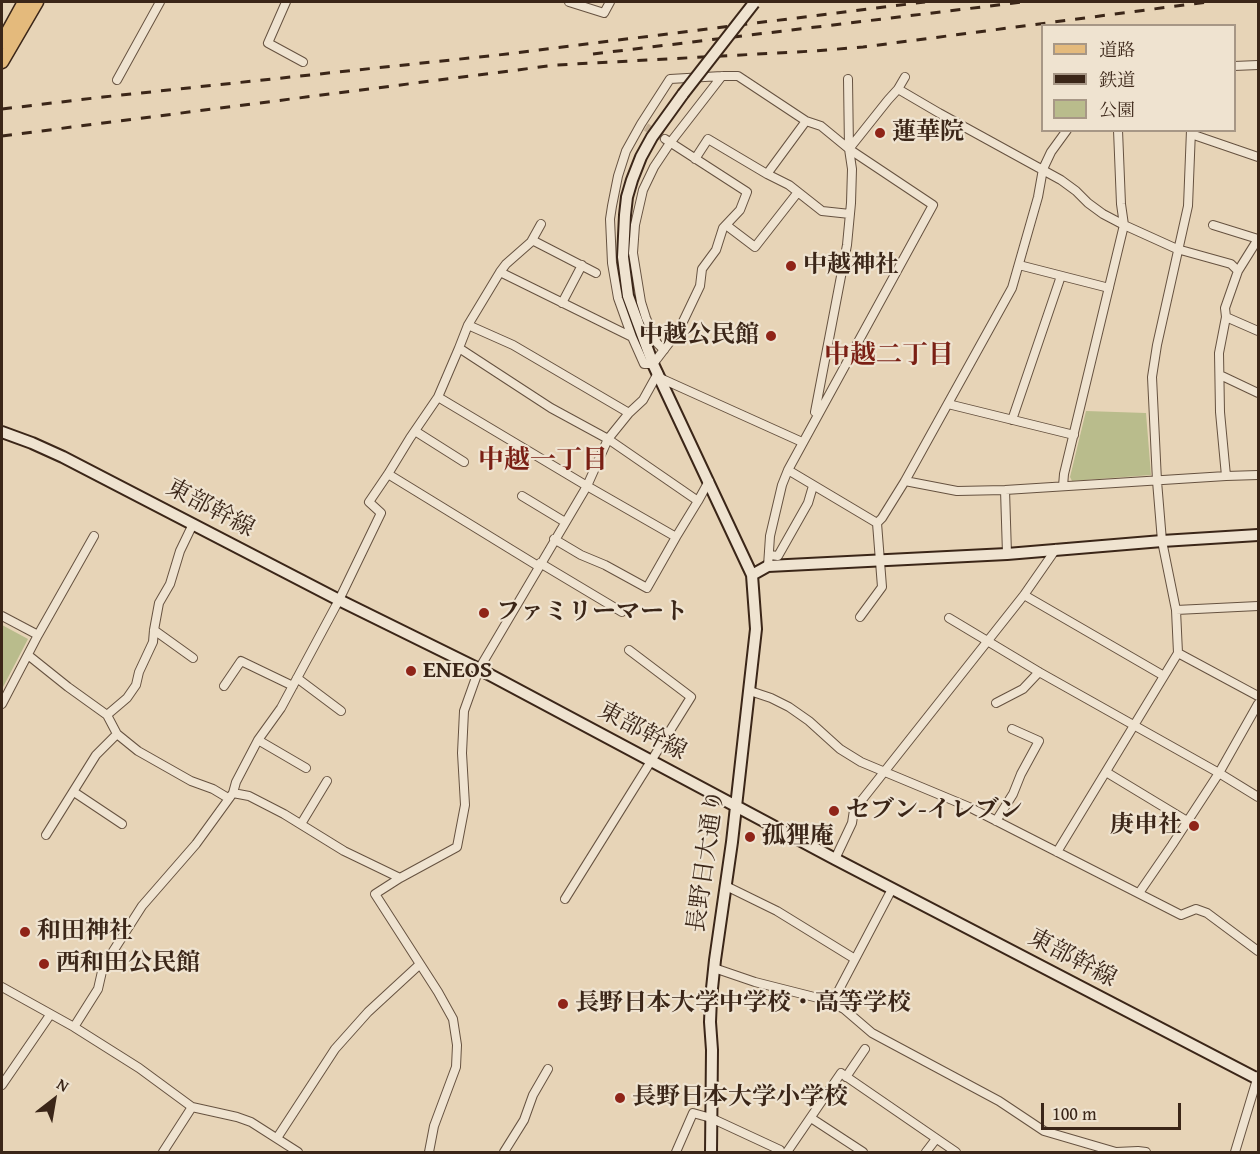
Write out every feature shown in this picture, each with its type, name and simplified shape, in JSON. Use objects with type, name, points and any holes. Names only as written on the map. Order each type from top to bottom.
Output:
[{"type":"main road","points":[[2,42],[24,2]]},
{"type":"main road","points":[[2,62],[37,2]]},
{"type":"street","points":[[117,80],[160,2]]},
{"type":"street","points":[[286,2],[268,43],[303,62]]},
{"type":"street","points":[[569,2],[604,13],[610,2]]},
{"type":"street","points":[[754,2],[683,94],[640,157],[632,180],[625,215],[623,257],[628,296],[657,372],[752,575],[769,560],[778,556],[808,503],[813,486]]},
{"type":"street","points":[[1236,66],[1258,64]]},
{"type":"street","points":[[664,350],[657,343],[646,318],[638,286],[633,253],[635,225],[644,190],[667,141],[722,76]]},
{"type":"street","points":[[769,560],[770,536],[782,485],[788,470],[933,205],[849,149],[821,126],[806,121],[738,76],[670,79],[629,144],[618,176],[610,219],[612,263],[618,298],[632,338],[644,364],[657,372],[802,442]]},
{"type":"street","points":[[849,149],[898,90],[905,77]]},
{"type":"street","points":[[814,412],[843,267],[850,214],[852,169],[849,149],[848,79]]},
{"type":"street","points":[[898,90],[1043,169],[1076,191],[1103,214],[1177,249],[1231,264],[1238,271]]},
{"type":"street","points":[[767,174],[806,121]]},
{"type":"street","points":[[860,617],[882,587],[877,523],[905,481],[1012,288],[1038,197],[1043,169],[1051,152],[1066,132]]},
{"type":"street","points":[[1064,486],[1124,225],[1118,132]]},
{"type":"street","points":[[1057,852],[1178,653],[1176,610],[1162,541],[1152,377],[1177,249],[1188,206],[1191,132],[1258,156]]},
{"type":"street","points":[[696,159],[708,139],[789,185],[822,211],[850,214]]},
{"type":"street","points":[[429,1152],[434,1126],[456,1067],[457,1045],[453,1019],[375,894],[457,847],[465,805],[462,753],[464,711],[479,669],[587,486],[608,438],[643,400],[657,372],[664,350],[679,330],[700,286],[702,269],[716,250],[723,228],[740,210],[747,192],[667,141]]},
{"type":"street","points":[[726,225],[755,247],[798,192]]},
{"type":"street","points":[[74,1028],[98,989],[102,968],[142,906],[196,844],[230,796],[258,740],[281,708],[339,600],[381,513],[369,502],[438,397],[468,325],[500,272],[532,240],[541,224]]},
{"type":"street","points":[[1213,225],[1258,239],[1238,271],[1225,308],[1226,318],[1219,353],[1221,420],[1226,476]]},
{"type":"street","points":[[532,240],[596,273]]},
{"type":"street","points":[[1019,265],[1109,288]]},
{"type":"street","points":[[562,303],[582,266]]},
{"type":"street","points":[[500,272],[632,338]]},
{"type":"street","points":[[1012,420],[1061,276]]},
{"type":"street","points":[[1226,318],[1258,331]]},
{"type":"street","points":[[468,325],[513,345],[629,413]]},
{"type":"street","points":[[459,348],[551,408],[608,438],[698,501]]},
{"type":"street","points":[[1220,375],[1258,393]]},
{"type":"street","points":[[438,397],[676,537]]},
{"type":"street","points":[[948,404],[1074,435]]},
{"type":"street","points":[[415,431],[464,462]]},
{"type":"street","name":"東部幹線","points":[[2,432],[63,457],[339,600],[479,669],[892,889],[1258,1078]]},
{"type":"street","points":[[788,470],[877,523]]},
{"type":"street","points":[[388,474],[622,612]]},
{"type":"street","points":[[905,481],[957,491],[1258,475]]},
{"type":"street","points":[[554,539],[647,588],[709,481]]},
{"type":"street","points":[[1005,490],[1008,554]]},
{"type":"street","points":[[522,496],[565,522]]},
{"type":"street","points":[[107,715],[127,698],[136,685],[138,672],[153,642],[159,603],[170,584],[180,551],[193,524]]},
{"type":"street","points":[[769,560],[880,560],[1008,554],[1258,535]]},
{"type":"street","points":[[2,704],[94,536]]},
{"type":"street","points":[[835,859],[852,823],[854,810],[1024,595],[1056,549]]},
{"type":"street","name":"長野日大通り","points":[[711,1152],[710,1022],[714,968],[736,806],[756,629],[752,575]]},
{"type":"street","points":[[1024,595],[1164,676]]},
{"type":"street","points":[[1176,610],[1258,606]]},
{"type":"street","points":[[2,616],[38,635]]},
{"type":"street","points":[[949,618],[1258,797]]},
{"type":"street","points":[[154,630],[193,658]]},
{"type":"street","points":[[565,899],[691,697],[629,650]]},
{"type":"street","points":[[1178,653],[1258,696]]},
{"type":"street","points":[[28,655],[107,715],[117,734],[138,751],[191,781],[230,796],[249,796],[301,824],[344,851],[400,878]]},
{"type":"street","points":[[224,686],[241,661],[295,682],[341,711]]},
{"type":"street","points":[[996,703],[1023,689],[1039,672]]},
{"type":"street","points":[[750,691],[789,707],[809,721],[840,749],[861,762],[969,807],[1181,915],[1196,909],[1207,913],[1258,951]]},
{"type":"street","points":[[1139,893],[1218,772],[1258,704]]},
{"type":"street","points":[[996,822],[1040,741],[1012,729]]},
{"type":"street","points":[[46,836],[96,755],[117,734]]},
{"type":"street","points":[[258,740],[306,768]]},
{"type":"street","points":[[1106,772],[1187,821]]},
{"type":"street","points":[[301,824],[327,781]]},
{"type":"street","points":[[74,792],[122,824]]},
{"type":"street","points":[[726,886],[777,911],[855,959]]},
{"type":"street","points":[[832,1004],[892,889]]},
{"type":"street","points":[[277,1138],[335,1049],[368,1012],[419,965]]},
{"type":"street","points":[[714,968],[755,982],[826,1000],[844,1009],[872,1033],[999,1101],[1044,1131],[1116,1152],[1138,1150],[1146,1152]]},
{"type":"street","points":[[2,987],[139,1068],[192,1107],[251,1122],[298,1152]]},
{"type":"street","points":[[2,1085],[50,1016]]},
{"type":"street","points":[[846,1077],[866,1049]]},
{"type":"street","points":[[504,1152],[524,1120],[533,1095],[548,1070]]},
{"type":"street","points":[[787,1152],[842,1074],[956,1152]]},
{"type":"street","points":[[1235,1152],[1258,1078]]},
{"type":"street","points":[[162,1152],[192,1107]]},
{"type":"street","points":[[676,1152],[693,1113],[711,1118],[780,1149],[780,1152]]},
{"type":"street","points":[[811,1118],[863,1152]]},
{"type":"street","points":[[926,1152],[936,1139]]},
{"type":"green space","points":[[1086,411],[1146,413],[1151,475],[1072,481],[1070,477]]},
{"type":"green space","points":[[2,625],[28,639],[2,689]]},
{"type":"tunnel","points":[[646,127],[665,139]]},
{"type":"railway","points":[[2,109],[498,55],[925,2]]},
{"type":"railway","points":[[593,54],[1023,2]]},
{"type":"railway","points":[[2,136],[556,65],[863,47],[1207,2]]},
{"type":"place","name":"蓮華院","points":[[880,133]]},
{"type":"place","name":"中越神社","points":[[791,266]]},
{"type":"place","name":"中越公民館","points":[[771,336]]},
{"type":"place","name":"ファミリーマート","points":[[484,613]]},
{"type":"place","name":"ENEOS","points":[[411,671]]},
{"type":"place","name":"セブン-イレブン","points":[[834,811]]},
{"type":"place","name":"庚申社","points":[[1194,826]]},
{"type":"place","name":"孤狸庵","points":[[750,837]]},
{"type":"place","name":"和田神社","points":[[25,932]]},
{"type":"place","name":"西和田公民館","points":[[44,964]]},
{"type":"place","name":"長野日本大学中学校・高等学校","points":[[563,1004]]},
{"type":"place","name":"長野日本大学小学校","points":[[620,1098]]},
{"type":"district","name":"中越二丁目","points":[[889,356]]},
{"type":"district","name":"中越一丁目","points":[[543,461]]}]
